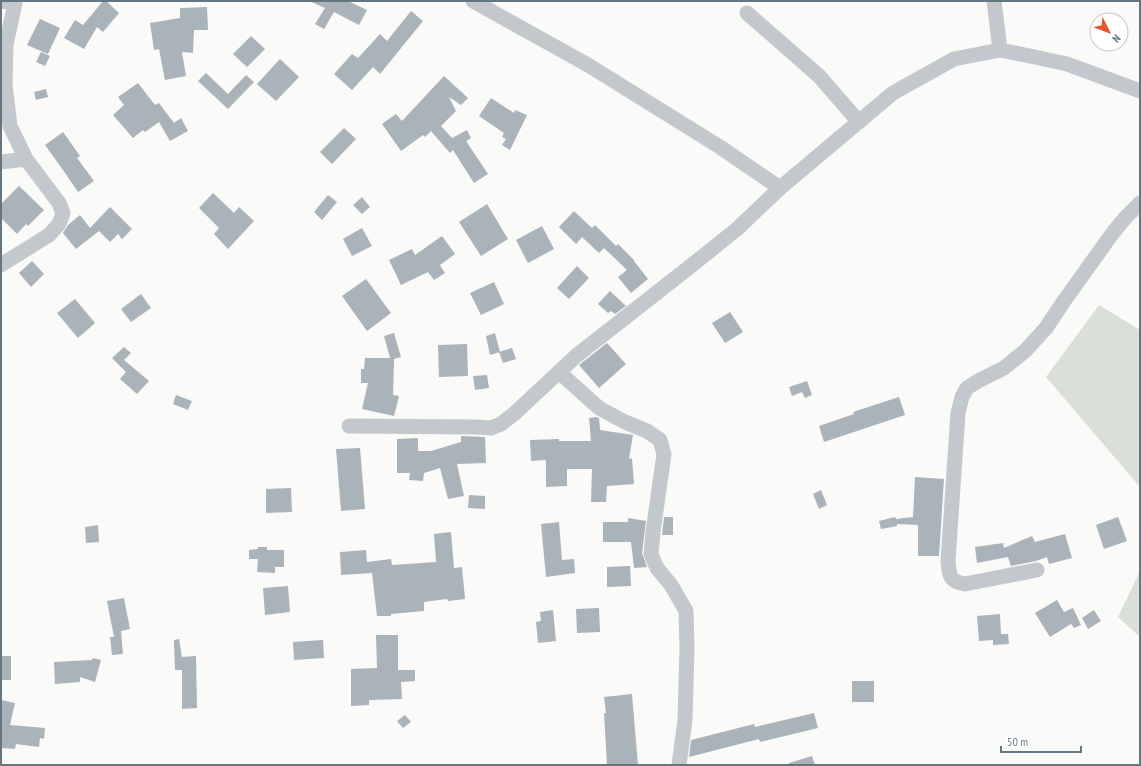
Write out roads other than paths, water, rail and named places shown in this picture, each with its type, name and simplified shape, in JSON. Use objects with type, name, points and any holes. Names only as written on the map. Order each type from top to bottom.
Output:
[{"type":"street","points":[[473,1],[588,65],[720,147],[780,188]]},
{"type":"street","points":[[994,1],[1000,50]]},
{"type":"street","points":[[1,10],[12,2]]},
{"type":"street","points":[[1,265],[49,235],[59,224],[63,213],[59,203],[26,159],[10,126],[5,85],[6,46],[12,2]]},
{"type":"street","points":[[747,13],[819,76],[859,122]]},
{"type":"street","points":[[349,426],[491,428],[501,424],[515,413],[576,356],[688,269],[736,229],[780,188],[893,93],[954,59],[1000,50],[1067,64],[1140,91]]},
{"type":"street","points":[[1,162],[26,159]]},
{"type":"street","points":[[1037,570],[965,584],[958,583],[953,580],[949,573],[948,561],[958,421],[962,398],[967,388],[1004,368],[1025,351],[1046,328],[1112,234],[1140,203]]},
{"type":"street","points":[[559,372],[599,408],[660,440],[664,454],[652,532],[651,554],[657,568],[671,585],[686,611],[687,648],[685,720],[680,765]]}]
